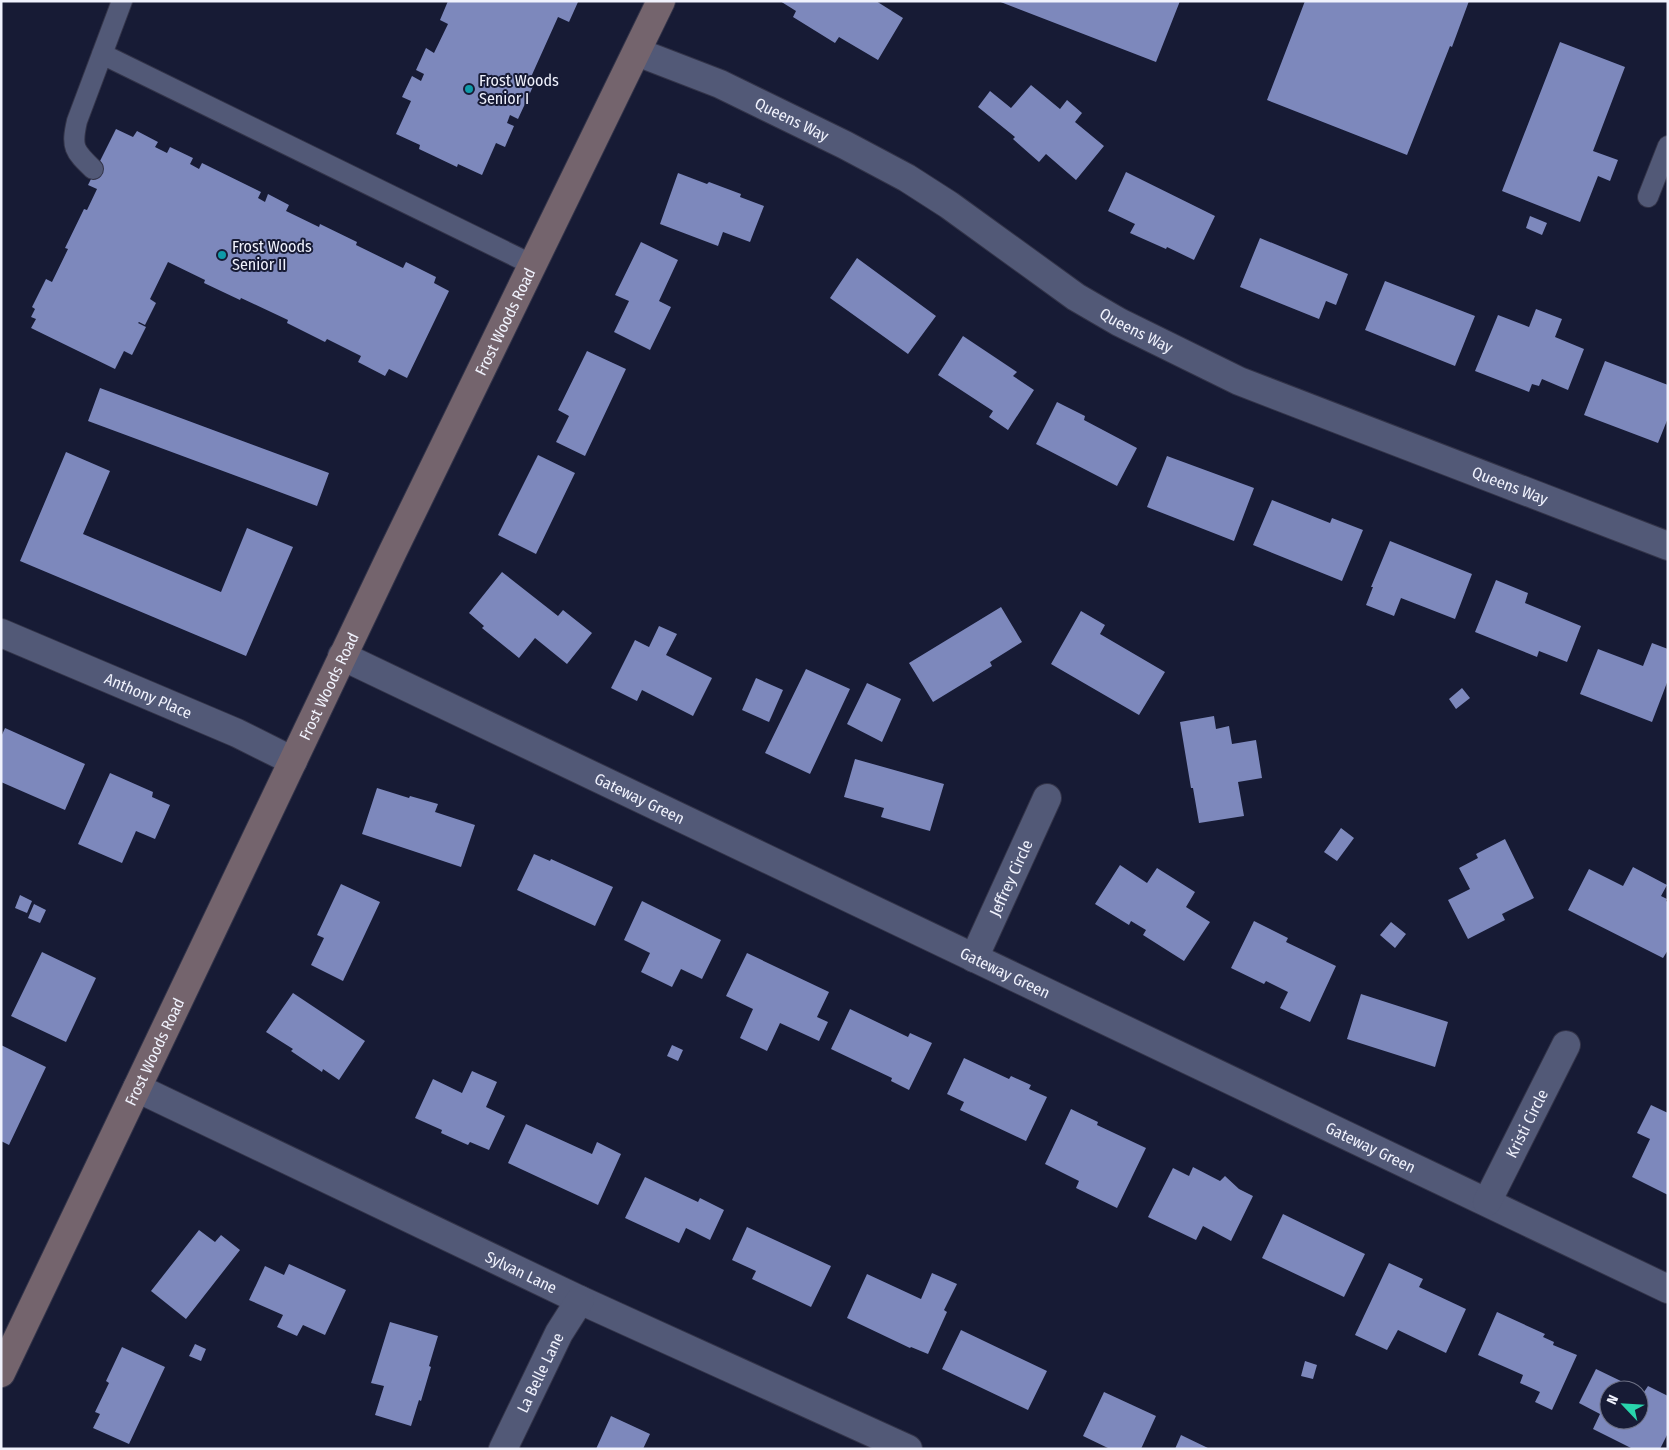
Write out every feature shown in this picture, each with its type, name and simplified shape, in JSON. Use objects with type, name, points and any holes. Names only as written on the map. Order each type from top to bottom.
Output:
[{"type":"street","name":"Frost Woods Road","points":[[1,1373],[294,761],[342,656],[661,1]]},
{"type":"street","name":"Queens Way","points":[[637,52],[720,84],[845,145],[907,178],[949,205],[1076,297],[1119,322],[1239,381],[1668,546]]},
{"type":"street","name":"Anthony Place","points":[[1,633],[237,733],[294,761]]},
{"type":"street","name":"Gateway Green","points":[[342,656],[1668,1289]]},
{"type":"street","name":"Jeffrey Circle","points":[[974,958],[1047,798]]},
{"type":"street","name":"Kristi Circle","points":[[1487,1202],[1566,1045]]},
{"type":"street","name":"Sylvan Lane","points":[[137,1088],[580,1300],[908,1449]]},
{"type":"street","name":"La Belle Lane","points":[[503,1449],[559,1333],[580,1300]]},
{"type":"lane","points":[[93,169],[77,154],[73,138],[77,121],[122,1]]},
{"type":"lane","points":[[102,54],[533,265]]},
{"type":"lane","points":[[1648,198],[1668,146]]},
{"type":"building","name":"Frost Woods Senior I","points":[[448,1],[578,2],[569,22],[558,17],[531,77],[536,80],[518,119],[510,115],[507,123],[514,126],[505,147],[496,143],[482,175],[458,164],[457,167],[419,149],[420,145],[396,134],[411,101],[402,97],[412,76],[421,81],[424,74],[416,70],[426,48],[434,53],[448,24],[440,20]]},
{"type":"building","points":[[780,1],[876,1],[903,18],[878,60],[839,37],[835,43],[793,17],[796,11]]},
{"type":"building","points":[[998,1],[1180,1],[1156,62]]},
{"type":"building","points":[[1305,1],[1469,1],[1407,155],[1267,100]]},
{"type":"building","points":[[1560,42],[1625,67],[1593,151],[1618,160],[1610,181],[1598,176],[1580,222],[1502,191]]},
{"type":"building","points":[[1031,85],[1060,109],[1067,100],[1082,113],[1075,122],[1104,146],[1076,180],[1046,154],[1039,162],[1013,139],[1015,137],[978,107],[990,91],[1011,108]]},
{"type":"building","name":"Frost Woods Senior II","points":[[116,129],[133,137],[137,131],[158,142],[155,147],[167,153],[170,147],[193,158],[190,164],[199,169],[202,163],[261,192],[258,198],[265,202],[268,194],[289,205],[286,211],[319,227],[320,224],[357,242],[356,245],[403,268],[406,262],[436,277],[434,283],[449,291],[407,378],[389,369],[385,376],[358,362],[361,356],[327,339],[325,342],[287,323],[288,320],[204,283],[205,280],[168,262],[150,299],[156,303],[145,325],[138,323],[146,327],[132,355],[124,351],[115,369],[31,328],[36,319],[31,317],[35,309],[32,307],[46,279],[52,282],[68,249],[65,248],[84,209],[87,210],[97,189],[88,185]]},
{"type":"building","points":[[1126,172],[1215,216],[1194,260],[1130,233],[1135,224],[1108,211]]},
{"type":"building","points":[[678,173],[741,194],[740,197],[764,206],[750,242],[723,232],[718,246],[660,224]]},
{"type":"building","points":[[1530,216],[1547,223],[1542,235],[1526,228]]},
{"type":"building","points":[[1260,238],[1348,274],[1336,305],[1326,301],[1319,319],[1240,287]]},
{"type":"building","points":[[641,242],[678,260],[659,301],[671,307],[650,350],[614,332],[629,301],[615,295]]},
{"type":"building","points":[[857,258],[936,316],[908,354],[830,298]]},
{"type":"building","points":[[1385,281],[1475,316],[1455,366],[1365,330]]},
{"type":"building","points":[[1536,309],[1562,319],[1555,337],[1584,349],[1568,390],[1542,379],[1539,386],[1532,384],[1529,392],[1475,371],[1498,315],[1529,327]]},
{"type":"building","points":[[963,336],[1017,372],[1013,376],[1034,390],[1008,430],[989,417],[993,411],[938,375]]},
{"type":"building","points":[[587,351],[626,369],[585,456],[556,442],[569,416],[558,410]]},
{"type":"building","points":[[1605,361],[1668,385],[1668,418],[1658,443],[1584,415]]},
{"type":"building","points":[[100,388],[329,473],[317,506],[88,421]]},
{"type":"building","points":[[1057,402],[1085,416],[1084,420],[1137,448],[1117,486],[1036,444]]},
{"type":"building","points":[[66,452],[110,471],[83,534],[221,592],[247,528],[293,547],[246,656],[20,561]]},
{"type":"building","points":[[538,455],[575,473],[536,554],[498,535]]},
{"type":"building","points":[[1167,456],[1254,488],[1234,541],[1147,507]]},
{"type":"building","points":[[1272,500],[1330,523],[1332,518],[1363,530],[1342,581],[1253,545]]},
{"type":"building","points":[[1390,541],[1472,574],[1455,619],[1401,598],[1394,616],[1366,605],[1373,587],[1371,587]]},
{"type":"building","points":[[502,572],[558,616],[563,610],[592,633],[567,664],[535,638],[519,658],[482,628],[484,626],[469,613]]},
{"type":"building","points":[[1496,580],[1528,593],[1525,603],[1581,626],[1567,662],[1539,651],[1537,657],[1475,632]]},
{"type":"building","points":[[1001,607],[1022,642],[990,662],[992,666],[933,702],[909,663]]},
{"type":"building","points":[[1081,611],[1105,625],[1100,634],[1165,672],[1139,715],[1051,664]]},
{"type":"building","points":[[659,626],[677,634],[666,655],[712,678],[693,716],[642,690],[637,701],[611,688],[635,640],[649,647]]},
{"type":"building","points":[[1652,643],[1668,649],[1668,680],[1652,722],[1580,694],[1598,649],[1643,666]]},
{"type":"building","points":[[806,669],[850,689],[810,774],[765,753]]},
{"type":"building","points":[[756,678],[783,690],[769,722],[742,710]]},
{"type":"building","points":[[867,683],[901,699],[882,742],[847,724]]},
{"type":"building","points":[[1462,688],[1470,698],[1456,709],[1449,699]]},
{"type":"building","points":[[1214,716],[1216,729],[1229,726],[1232,744],[1256,740],[1262,778],[1238,782],[1244,816],[1199,823],[1180,722]]},
{"type":"building","points":[[5,728],[85,764],[65,810],[1,782],[1,737]]},
{"type":"building","points":[[855,759],[944,784],[930,831],[881,817],[884,808],[844,797]]},
{"type":"building","points":[[110,773],[153,792],[152,797],[170,805],[155,839],[136,831],[122,863],[78,844]]},
{"type":"building","points":[[377,788],[409,798],[410,796],[438,804],[435,812],[475,825],[461,867],[362,834]]},
{"type":"building","points":[[1341,828],[1354,838],[1337,861],[1324,852]]},
{"type":"building","points":[[1505,839],[1534,898],[1502,914],[1505,920],[1468,939],[1448,900],[1470,889],[1459,868],[1478,858],[1476,854]]},
{"type":"building","points":[[534,854],[550,861],[551,859],[613,887],[595,926],[517,890]]},
{"type":"building","points":[[1120,865],[1147,883],[1157,868],[1195,892],[1186,907],[1210,922],[1184,961],[1143,935],[1146,930],[1131,921],[1129,925],[1095,904]]},
{"type":"building","points":[[1633,867],[1667,885],[1661,896],[1667,899],[1666,901],[1668,902],[1668,950],[1663,958],[1568,910],[1589,869],[1623,886]]},
{"type":"building","points":[[341,884],[380,902],[343,981],[311,965],[324,938],[317,935]]},
{"type":"building","points":[[20,895],[32,901],[27,913],[15,908]]},
{"type":"building","points":[[642,901],[721,940],[702,979],[681,969],[672,987],[641,972],[650,953],[624,940]]},
{"type":"building","points":[[34,904],[46,910],[40,923],[28,918]]},
{"type":"building","points":[[1254,921],[1288,938],[1286,942],[1336,966],[1310,1022],[1280,1008],[1288,992],[1266,981],[1264,984],[1231,968]]},
{"type":"building","points":[[1391,922],[1406,934],[1395,948],[1380,935]]},
{"type":"building","points":[[42,952],[96,978],[66,1042],[11,1016]]},
{"type":"building","points":[[747,953],[829,992],[817,1017],[828,1022],[819,1041],[780,1023],[767,1051],[740,1038],[753,1009],[726,996]]},
{"type":"building","points":[[293,993],[365,1041],[339,1080],[323,1069],[322,1072],[291,1051],[293,1049],[266,1032]]},
{"type":"building","points":[[1361,994],[1448,1022],[1435,1067],[1347,1039]]},
{"type":"building","points":[[850,1009],[908,1037],[910,1033],[932,1043],[909,1090],[891,1081],[892,1078],[831,1049]]},
{"type":"building","points":[[1,1045],[46,1067],[9,1145],[1,1141]]},
{"type":"building","points":[[672,1045],[683,1050],[678,1061],[667,1056]]},
{"type":"building","points":[[964,1058],[1009,1079],[1011,1076],[1031,1085],[1029,1089],[1047,1097],[1026,1141],[960,1110],[964,1102],[947,1094]]},
{"type":"building","points":[[472,1071],[497,1082],[486,1107],[505,1116],[489,1150],[470,1142],[468,1145],[441,1133],[442,1130],[415,1118],[433,1079],[462,1093]]},
{"type":"building","points":[[1651,1105],[1668,1113],[1668,1195],[1632,1177],[1650,1139],[1637,1133]]},
{"type":"building","points":[[1071,1109],[1098,1122],[1097,1125],[1146,1148],[1117,1208],[1076,1188],[1079,1181],[1045,1164]]},
{"type":"building","points":[[526,1124],[592,1154],[597,1142],[621,1154],[598,1205],[508,1163]]},
{"type":"building","points":[[1193,1167],[1220,1181],[1225,1176],[1239,1189],[1253,1196],[1231,1241],[1203,1226],[1196,1240],[1148,1217],[1173,1168],[1189,1176]]},
{"type":"building","points":[[645,1177],[698,1202],[700,1198],[724,1210],[710,1240],[686,1228],[679,1243],[625,1218]]},
{"type":"building","points":[[1283,1214],[1365,1254],[1344,1297],[1262,1258]]},
{"type":"building","points":[[747,1227],[831,1266],[811,1307],[752,1279],[756,1271],[732,1260]]},
{"type":"building","points":[[199,1230],[215,1242],[221,1235],[240,1250],[186,1319],[151,1291]]},
{"type":"building","points":[[1389,1263],[1423,1279],[1419,1287],[1466,1309],[1446,1353],[1398,1330],[1387,1350],[1355,1335]]},
{"type":"building","points":[[289,1264],[346,1290],[325,1335],[303,1325],[297,1336],[277,1327],[283,1315],[249,1300],[265,1266],[284,1275]]},
{"type":"building","points":[[932,1273],[957,1284],[944,1310],[947,1312],[928,1354],[910,1348],[847,1318],[867,1274],[921,1299]]},
{"type":"building","points":[[1497,1312],[1545,1334],[1543,1337],[1554,1342],[1553,1345],[1577,1355],[1552,1410],[1535,1402],[1540,1392],[1520,1383],[1523,1375],[1478,1355]]},
{"type":"building","points":[[390,1322],[438,1336],[421,1401],[419,1400],[411,1426],[375,1415],[384,1386],[371,1383]]},
{"type":"building","points":[[961,1330],[1047,1371],[1028,1410],[942,1369]]},
{"type":"building","points":[[195,1344],[206,1349],[201,1361],[189,1356]]},
{"type":"building","points":[[122,1347],[165,1367],[129,1444],[93,1428],[100,1414],[95,1412],[109,1383],[106,1381]]},
{"type":"building","points":[[1305,1361],[1317,1365],[1313,1379],[1301,1376]]},
{"type":"building","points":[[1596,1369],[1619,1380],[1599,1380],[1599,1413],[1579,1403]]},
{"type":"building","points":[[1649,1386],[1668,1396],[1668,1433],[1660,1449],[1633,1449],[1593,1429],[1599,1416],[1599,1430],[1649,1430]]},
{"type":"building","points":[[1104,1392],[1156,1416],[1141,1449],[1110,1449],[1083,1436]]},
{"type":"building","points":[[611,1416],[650,1434],[643,1449],[596,1449]]},
{"type":"building","points":[[1181,1435],[1210,1449],[1175,1449]]},
{"type":"place","name":"Frost Woods Senior I","points":[[469,89]]},
{"type":"place","name":"Frost Woods Senior II","points":[[222,255]]}]
